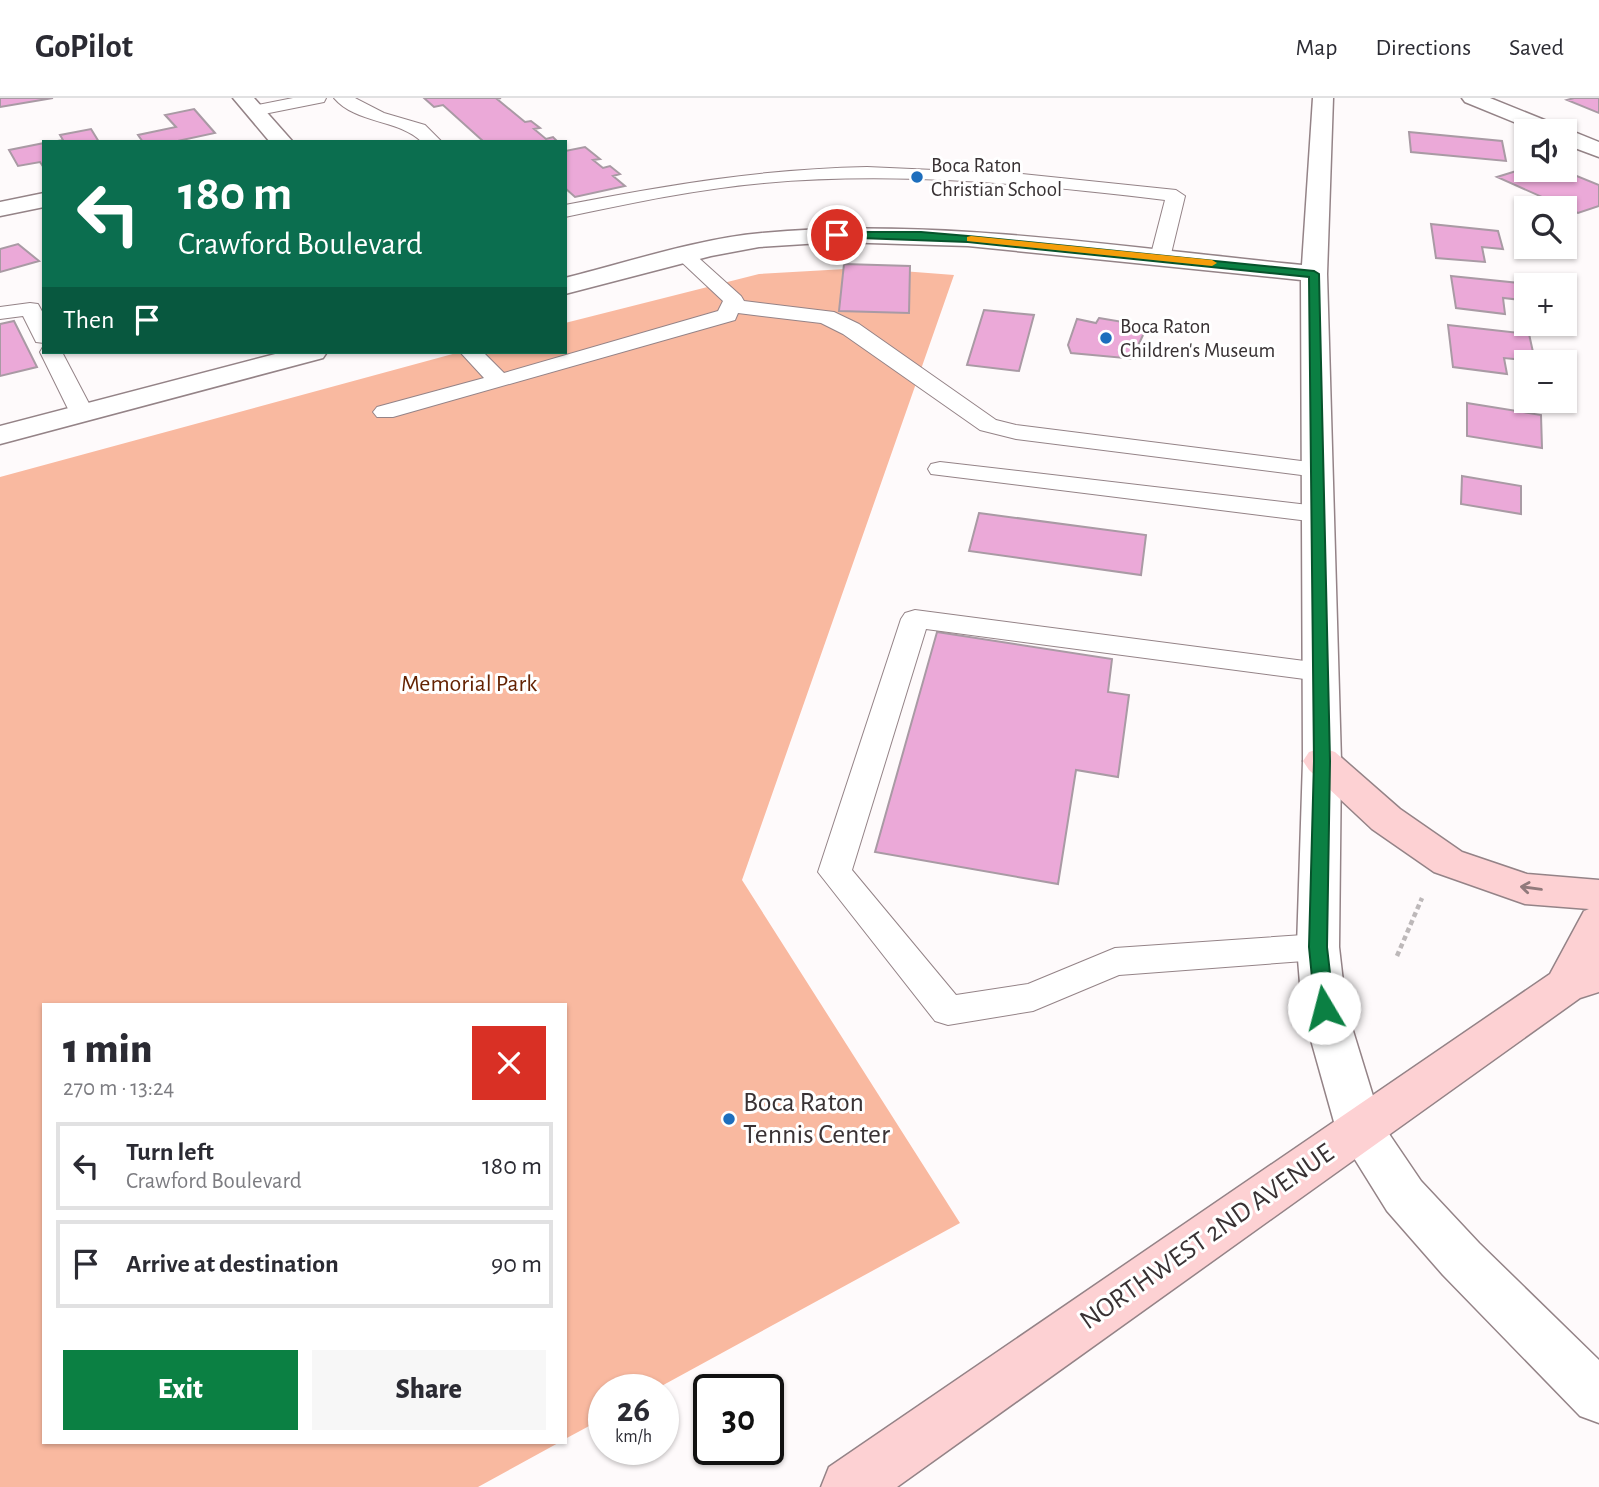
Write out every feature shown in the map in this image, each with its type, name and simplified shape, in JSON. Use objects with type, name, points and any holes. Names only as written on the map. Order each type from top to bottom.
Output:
[{"type":"street","points":[[1323,98],[1314,274],[1322,761],[1318,947],[1324,1008],[1360,1129],[1404,1196],[1461,1259],[1599,1397]]},
{"type":"street","points":[[1472,98],[1524,119]]},
{"type":"street","points":[[249,104],[280,140]]},
{"type":"street","points":[[1577,141],[1599,150]]},
{"type":"street","points":[[0,209],[42,200]]},
{"type":"street","points":[[567,285],[684,255],[758,240],[837,235],[921,235],[1314,274]]},
{"type":"street","points":[[0,435],[305,354]]},
{"type":"street","points":[[1322,761],[1386,820],[1448,862],[1525,889],[1599,895]]},
{"type":"street","name":"NORTHWEST 2ND AVENUE","points":[[849,1487],[1360,1129],[1582,981],[1599,922]]},
{"type":"lane","points":[[249,104],[318,98]]},
{"type":"lane","points":[[342,98],[378,117],[419,129],[431,140]]},
{"type":"lane","points":[[567,211],[687,187],[765,177],[855,172],[960,174],[1176,196],[1160,258]]},
{"type":"lane","points":[[384,412],[727,316],[734,300],[684,255]]},
{"type":"lane","points":[[732,306],[826,317],[851,329],[988,425],[1016,432],[1317,470]]},
{"type":"lane","points":[[0,313],[30,309],[42,333]]},
{"type":"lane","points":[[52,354],[82,413]]},
{"type":"lane","points":[[473,354],[500,381]]},
{"type":"lane","points":[[940,470],[1317,514]]},
{"type":"lane","points":[[1318,947],[1115,961],[1033,997],[948,1011],[835,872],[915,619],[1320,672]]},
{"type":"path","points":[[1397,956],[1422,896]]},
{"type":"green space","name":"Memorial Park","points":[[863,268],[954,275],[742,880],[960,1223],[679,1376],[679,1374],[588,1374],[588,1427],[567,1438],[567,1003],[42,1003],[42,1444],[556,1444],[478,1487],[0,1487],[0,477],[453,354],[567,354],[567,322],[759,274]]},
{"type":"building","points":[[0,98],[53,98],[0,107]]},
{"type":"building","points":[[424,98],[501,98],[497,99],[525,122],[531,121],[540,128],[534,129],[546,139],[553,137],[556,140],[482,140],[443,105],[434,107]]},
{"type":"building","points":[[1599,98],[1599,113],[1567,100]]},
{"type":"building","points":[[194,109],[215,133],[182,140],[142,140],[138,135],[176,127],[165,115]]},
{"type":"building","points":[[91,129],[98,140],[63,140],[60,135]]},
{"type":"building","points":[[1409,132],[1502,141],[1506,161],[1411,152]]},
{"type":"building","points":[[42,143],[42,165],[40,162],[18,166],[9,150]]},
{"type":"building","points":[[585,147],[600,159],[593,160],[603,168],[610,166],[620,174],[613,176],[625,186],[575,197],[567,190],[567,151]]},
{"type":"building","points":[[1514,172],[1514,182],[1577,182],[1577,176],[1599,185],[1599,206],[1578,213],[1577,196],[1540,196],[1497,177]]},
{"type":"building","points":[[1431,224],[1498,231],[1503,249],[1482,247],[1485,262],[1436,258]]},
{"type":"building","points":[[18,244],[39,261],[0,272],[0,249]]},
{"type":"building","points":[[844,264],[910,266],[909,313],[839,311]]},
{"type":"building","points":[[1451,276],[1514,282],[1514,299],[1503,298],[1505,314],[1456,308]]},
{"type":"building","points":[[984,310],[1034,315],[1019,371],[967,365]]},
{"type":"building","name":"Boca Raton Children's Museum","points":[[1099,318],[1129,323],[1128,328],[1145,331],[1134,354],[1135,359],[1071,353],[1068,345],[1077,319],[1096,323]]},
{"type":"building","points":[[14,321],[37,367],[0,376],[0,324]]},
{"type":"building","points":[[1448,325],[1529,336],[1533,350],[1514,350],[1514,359],[1504,358],[1507,374],[1453,367]]},
{"type":"building","points":[[1467,403],[1514,411],[1514,413],[1541,415],[1542,448],[1467,436]]},
{"type":"building","points":[[1462,476],[1521,486],[1521,514],[1461,504]]},
{"type":"building","points":[[979,513],[1146,535],[1141,575],[969,551]]},
{"type":"building","points":[[937,632],[1112,659],[1108,692],[1129,695],[1118,777],[1076,770],[1058,884],[875,852]]},
{"type":"slow traffic","points":[[971,239],[1212,263]]},
{"type":"place","name":"Boca Raton Christian School","points":[[917,177]]},
{"type":"place","name":"Boca Raton Children's Museum","points":[[1106,338]]},
{"type":"place","name":"Boca Raton Tennis Center","points":[[729,1119]]},
{"type":"route","points":[[837,235],[921,235],[1314,274],[1322,761],[1318,947],[1324,1008]]}]
